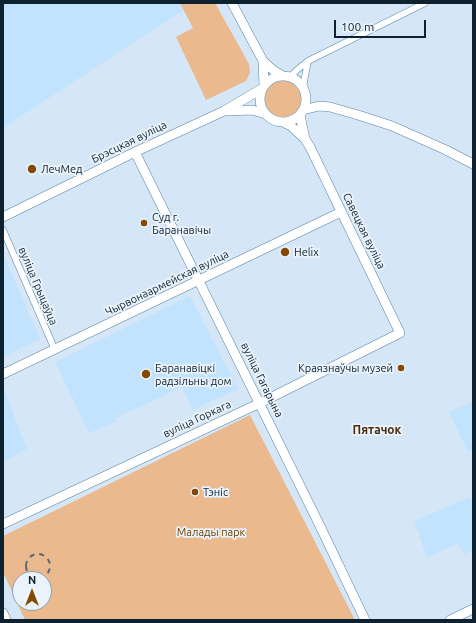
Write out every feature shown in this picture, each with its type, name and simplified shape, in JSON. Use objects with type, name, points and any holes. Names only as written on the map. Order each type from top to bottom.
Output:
[{"type":"main road","points":[[232,3],[263,61],[273,70],[297,81],[304,90],[330,107]]},
{"type":"main road","points":[[263,61],[264,87]]},
{"type":"main road","points":[[287,77],[273,79],[264,87],[261,94],[260,101],[262,108],[266,114],[276,121],[283,122],[292,120],[301,112],[315,106],[330,107],[392,126],[446,150],[473,164]]},
{"type":"main road","name":"Брэсцкая вуліца","points":[[3,217],[135,152],[224,111],[264,87]]},
{"type":"main road","points":[[301,112],[305,105],[304,90]]},
{"type":"main road","name":"Брэсцкая вуліца","points":[[224,111],[252,110],[266,114]]},
{"type":"main road","name":"Савецкая вуліца","points":[[301,112],[305,139]]},
{"type":"main road","name":"Савецкая вуліца","points":[[283,122],[291,126],[305,139],[310,147],[400,333]]},
{"type":"main road","name":"вуліца Гагарына","points":[[135,152],[260,403],[365,620]]},
{"type":"main road","name":"Чырвонаармейская вуліца","points":[[3,374],[342,212]]},
{"type":"main road","name":"вуліца Горкага","points":[[3,524],[260,403],[400,333]]},
{"type":"main road","points":[[450,620],[473,609]]},
{"type":"main road","points":[[3,613],[6,620]]},
{"type":"street","points":[[287,77],[308,62],[424,3]]},
{"type":"street","points":[[304,90],[308,62]]},
{"type":"street","name":"вуліца Грыцаўца","points":[[3,230],[55,350]]},
{"type":"shaded area","points":[[3,3],[198,3],[185,9],[3,128]]},
{"type":"shaded area","points":[[3,254],[40,339],[3,357]]},
{"type":"shaded area","name":"Баранавіцкі радзільны дом","points":[[190,296],[238,389],[192,410],[182,387],[116,418],[117,421],[89,433],[55,362]]},
{"type":"shaded area","points":[[3,387],[27,449],[3,462]]},
{"type":"shaded area","points":[[473,401],[473,449],[468,452],[449,412]]},
{"type":"shaded area","points":[[470,497],[473,502],[473,550],[464,555],[458,543],[427,558],[414,521]]},
{"type":"green space","points":[[180,3],[215,3],[249,64],[250,73],[246,81],[206,100],[176,37],[193,28]]},
{"type":"green space","points":[[283,81],[296,86],[301,99],[296,112],[283,117],[270,112],[265,99],[270,86]]},
{"type":"green space","name":"Малады парк","points":[[250,415],[355,620],[25,620],[21,611],[52,611],[52,571],[12,571],[12,592],[3,572],[3,536]]},
{"type":"railway","points":[[38,554],[43,555],[49,561],[50,566],[49,571],[43,577],[38,578],[33,577],[27,571],[26,566],[27,561],[33,555],[38,554]]},
{"type":"place","name":"ЛечМед","points":[[32,169]]},
{"type":"place","name":"Суд г. Баранавічы","points":[[144,223]]},
{"type":"place","name":"Helix","points":[[285,252]]},
{"type":"place","name":"Краязнаўчы музей","points":[[401,368]]},
{"type":"place","name":"Баранавіцкі радзільны дом","points":[[146,374]]},
{"type":"place","name":"Тэніс","points":[[195,492]]},
{"type":"district","name":"Пятачок","points":[[377,430]]}]
